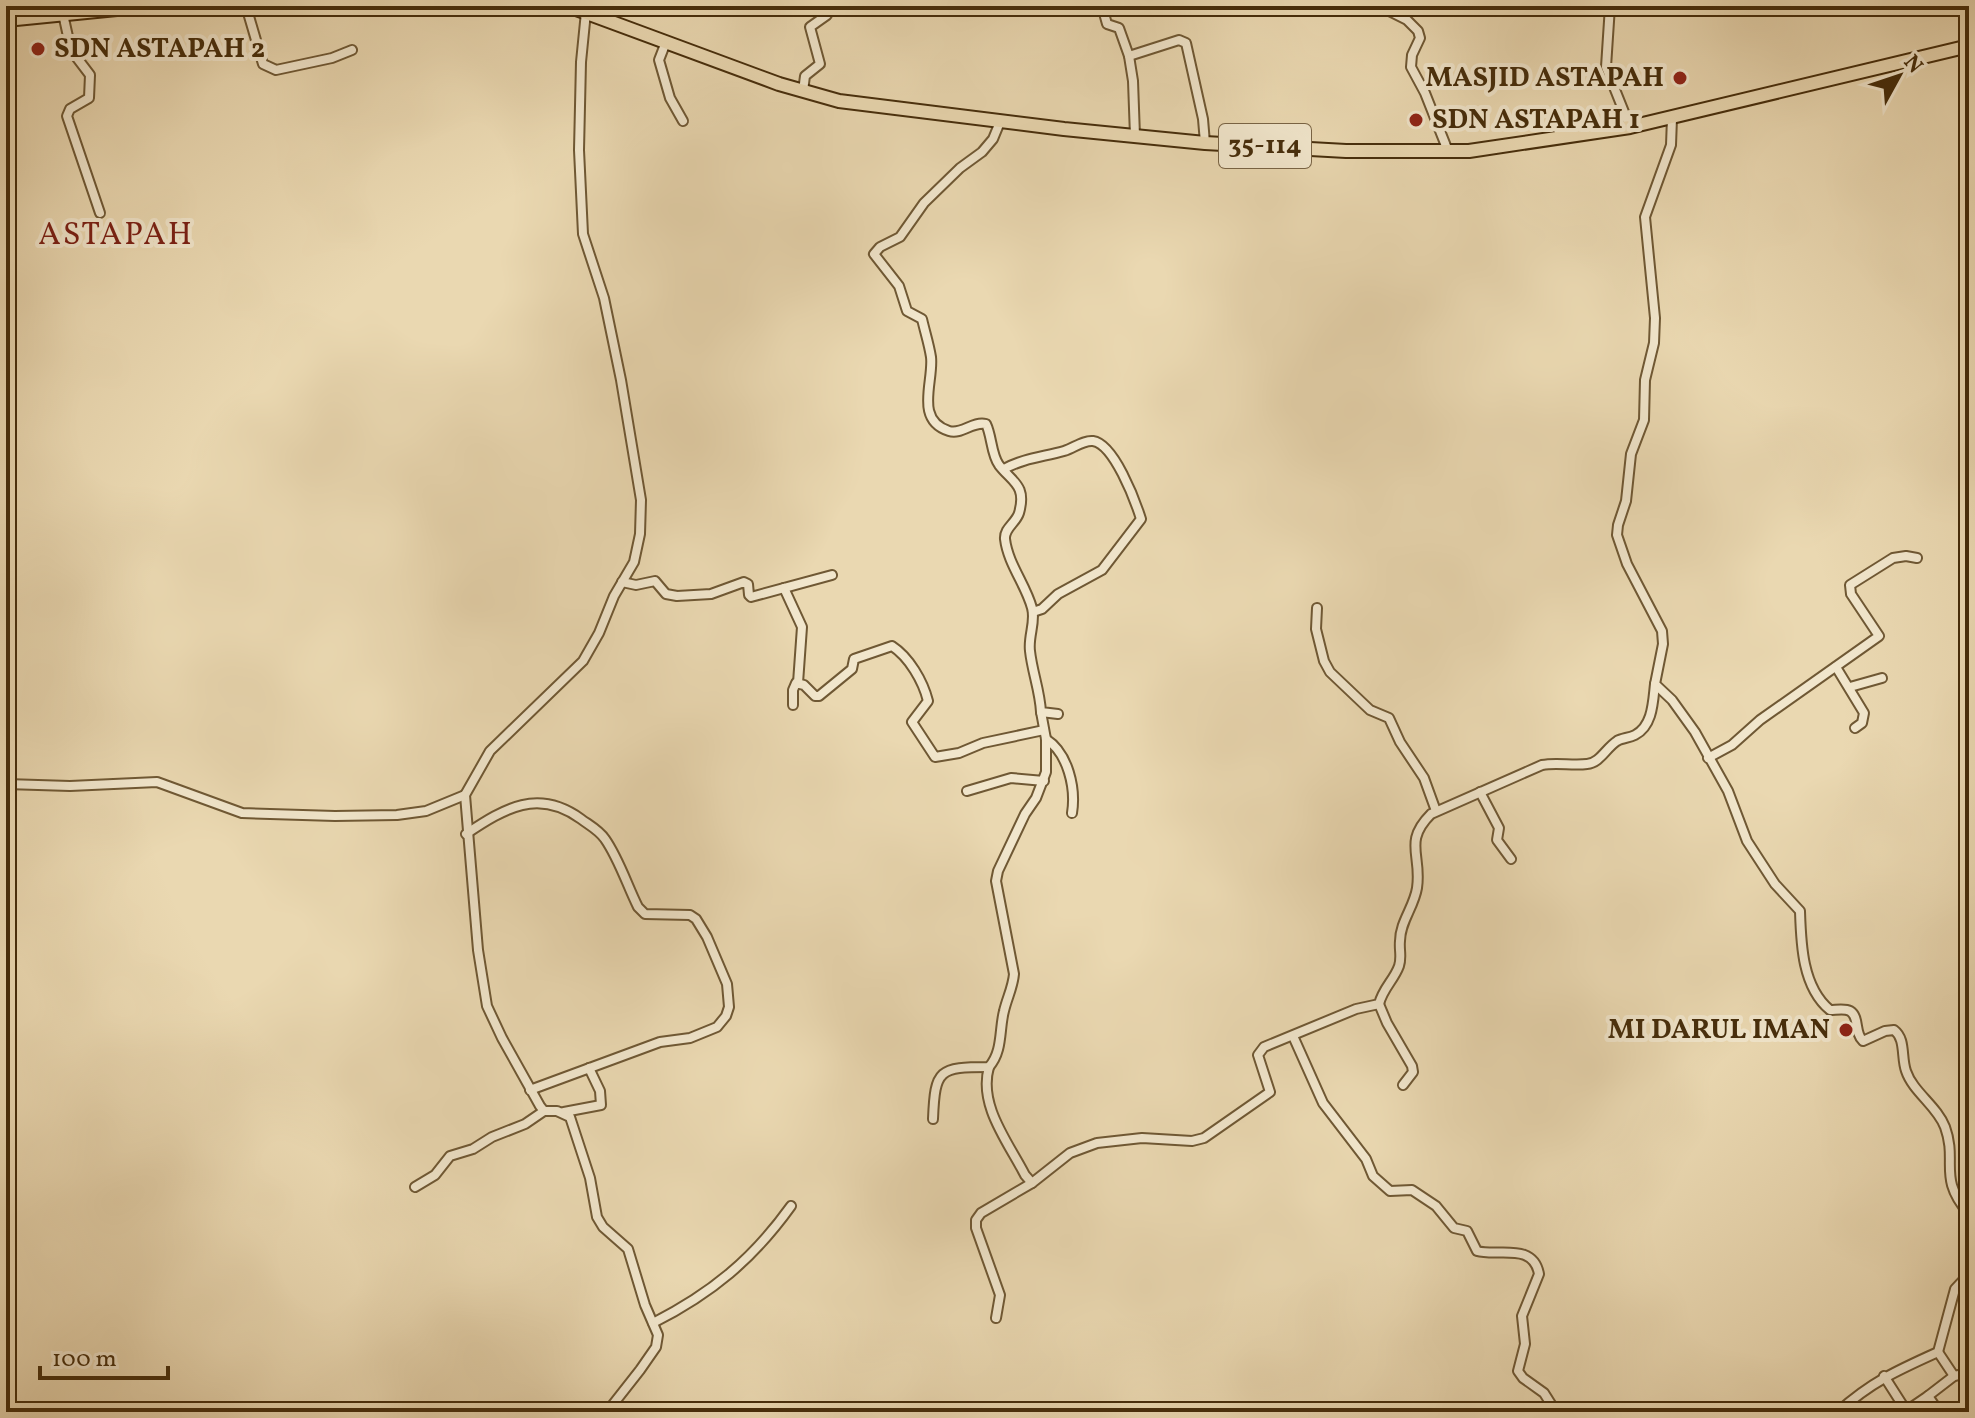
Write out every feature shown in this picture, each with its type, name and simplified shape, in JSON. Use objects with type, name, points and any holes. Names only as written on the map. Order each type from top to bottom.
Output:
[{"type":"main road","points":[[6,20],[147,6]]},
{"type":"main road","name":"35-114","points":[[568,6],[803,91],[858,105],[1205,143],[1346,151],[1469,151],[1630,127],[1969,46]]},
{"type":"street","points":[[246,6],[263,64],[267,67],[276,70],[332,58],[352,50]]},
{"type":"street","points":[[803,91],[805,76],[820,64],[810,27],[827,15],[829,6]]},
{"type":"street","points":[[1102,6],[1107,24],[1119,28],[1129,56],[1135,136]]},
{"type":"street","points":[[1610,6],[1606,67],[1630,127]]},
{"type":"street","points":[[1383,8],[1410,21],[1418,31],[1420,38],[1412,55],[1411,67],[1448,151]]},
{"type":"street","points":[[544,1111],[487,1006],[478,950],[465,795],[490,751],[583,661],[637,553],[642,519],[641,500],[610,323],[583,234],[579,150],[581,62],[586,12]]},
{"type":"street","points":[[63,14],[71,50],[88,71],[91,81],[89,98],[70,109],[67,116],[100,213]]},
{"type":"street","points":[[1129,56],[1179,40],[1185,41],[1201,110],[1205,143]]},
{"type":"street","points":[[666,42],[659,60],[670,98],[683,121]]},
{"type":"street","points":[[1403,1085],[1413,1072],[1412,1066],[1379,1004],[1383,989],[1398,968],[1401,958],[1399,940],[1404,919],[1417,891],[1414,837],[1424,821],[1436,811],[1542,765],[1596,761],[1618,740],[1636,735],[1644,727],[1652,709],[1663,644],[1662,631],[1627,564],[1617,535],[1627,497],[1631,454],[1644,420],[1645,380],[1654,343],[1655,318],[1645,217],[1671,145],[1672,118]]},
{"type":"street","points":[[1000,122],[993,139],[982,152],[960,168],[924,203],[900,237],[880,247],[874,254],[899,286],[907,311],[922,319],[931,358],[927,391],[933,419],[945,430],[956,432],[980,423],[986,424],[998,463],[1018,486],[1021,502],[1018,516],[1006,531],[1005,541],[1033,612],[1029,648],[1045,735],[1044,781],[997,877],[1012,957],[1013,981],[1003,1012],[998,1050],[989,1067],[985,1090],[993,1116],[1032,1183]]},
{"type":"street","points":[[1004,469],[1025,459],[1068,450],[1086,441],[1099,442],[1111,454],[1141,519],[1102,570],[1033,612]]},
{"type":"street","points":[[1708,758],[1732,745],[1760,720],[1879,636],[1851,594],[1850,585],[1893,558],[1917,558]]},
{"type":"street","points":[[622,582],[636,585],[655,581],[666,594],[677,596],[711,594],[742,582],[748,583],[751,597],[832,575]]},
{"type":"street","points":[[784,588],[802,627],[798,683],[793,690],[793,705]]},
{"type":"street","points":[[1317,608],[1316,629],[1330,672],[1370,710],[1389,718],[1400,742],[1424,778],[1436,811]]},
{"type":"street","points":[[798,683],[815,696],[821,695],[852,669],[854,659],[884,646],[892,646],[922,683],[928,701],[912,722],[935,757],[983,743],[1045,735]]},
{"type":"street","points":[[1836,667],[1864,713],[1862,723],[1855,728]]},
{"type":"street","points":[[1850,687],[1882,678]]},
{"type":"street","points":[[1655,684],[1683,714],[1728,791],[1747,841],[1775,884],[1800,911],[1801,946],[1822,1002],[1830,1010],[1846,1009],[1852,1013],[1858,1036],[1863,1041],[1885,1031],[1894,1030],[1899,1035],[1906,1072],[1946,1130],[1951,1187],[1969,1214]]},
{"type":"street","points":[[1041,712],[1058,714]]},
{"type":"street","points":[[1045,735],[1057,747],[1065,763],[1073,791],[1072,813]]},
{"type":"street","points":[[967,791],[1011,778],[1044,781]]},
{"type":"street","points":[[6,784],[70,786],[157,782],[242,813],[335,816],[397,815],[426,811],[465,795]]},
{"type":"street","points":[[1480,792],[1499,828],[1497,840],[1511,859]]},
{"type":"street","points":[[466,834],[480,823],[516,807],[542,803],[560,805],[591,825],[605,839],[638,907],[645,914],[692,915],[707,937],[727,984],[729,1007],[726,1016],[707,1033],[660,1042],[530,1090]]},
{"type":"street","points":[[996,1318],[1000,1295],[976,1228],[976,1220],[981,1213],[1032,1183],[1070,1153],[1097,1143],[1142,1138],[1192,1141],[1204,1138],[1271,1090],[1258,1052],[1267,1045],[1356,1009],[1379,1004]]},
{"type":"street","points":[[1293,1036],[1323,1103],[1366,1159],[1373,1176],[1383,1187],[1396,1192],[1412,1190],[1436,1206],[1454,1228],[1467,1231],[1477,1251],[1513,1251],[1526,1255],[1535,1264],[1539,1274],[1522,1316],[1525,1344],[1518,1371],[1544,1393],[1556,1412]]},
{"type":"street","points":[[933,1119],[934,1087],[939,1076],[956,1068],[989,1067]]},
{"type":"street","points":[[415,1187],[435,1175],[450,1156],[473,1149],[500,1133],[525,1124],[544,1111],[564,1112],[601,1105],[600,1091],[589,1068]]},
{"type":"street","points":[[564,1112],[570,1117],[590,1178],[597,1217],[603,1227],[628,1249],[658,1335],[656,1347],[607,1412]]},
{"type":"street","points":[[653,1323],[702,1297],[757,1251],[791,1206]]},
{"type":"street","points":[[1954,1376],[1938,1352],[1955,1289],[1969,1274]]},
{"type":"street","points":[[1838,1412],[1865,1387],[1938,1352]]},
{"type":"street","points":[[1884,1376],[1906,1412],[1954,1376],[1969,1373]]},
{"type":"street","points":[[1928,1396],[1939,1412]]},
{"type":"place","name":"SDN ASTAPAH 2","points":[[38,49]]},
{"type":"place","name":"MASJID ASTAPAH","points":[[1680,78]]},
{"type":"place","name":"SDN ASTAPAH 1","points":[[1416,120]]},
{"type":"place","name":"MI DARUL IMAN","points":[[1846,1030]]},
{"type":"district","name":"ASTAPAH","points":[[116,236]]}]
